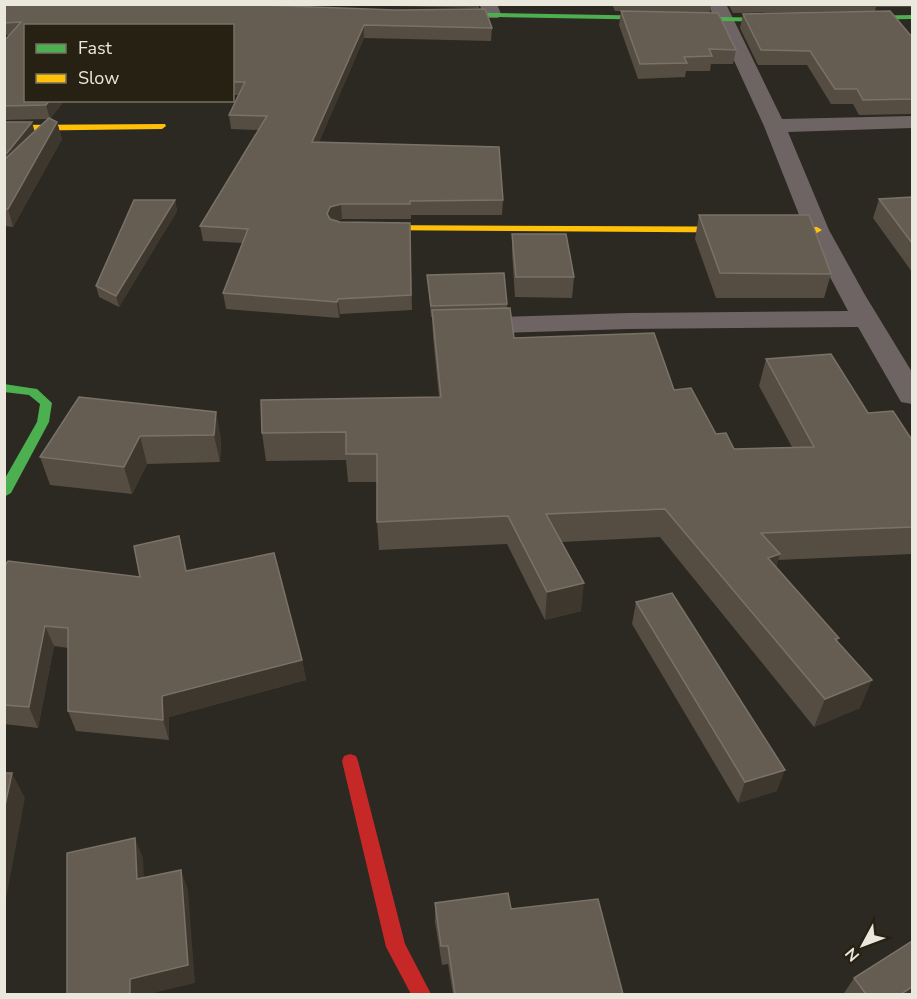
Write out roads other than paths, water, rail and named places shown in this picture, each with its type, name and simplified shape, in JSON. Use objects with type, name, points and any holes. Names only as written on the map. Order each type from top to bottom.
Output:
[{"type":"street","points":[[428,14],[490,9],[720,12],[801,20]]},
{"type":"street","points":[[720,12],[775,126],[817,230],[912,396]]},
{"type":"street","points":[[834,19],[912,17]]},
{"type":"street","points":[[775,126],[912,122]]},
{"type":"street","points":[[4,128],[162,126]]},
{"type":"street","points":[[354,228],[817,230]]},
{"type":"street","points":[[445,327],[628,321],[867,319]]},
{"type":"street","points":[[4,388],[33,392],[46,403],[43,422],[4,493]]},
{"type":"street","points":[[350,760],[396,947],[421,994]]}]
